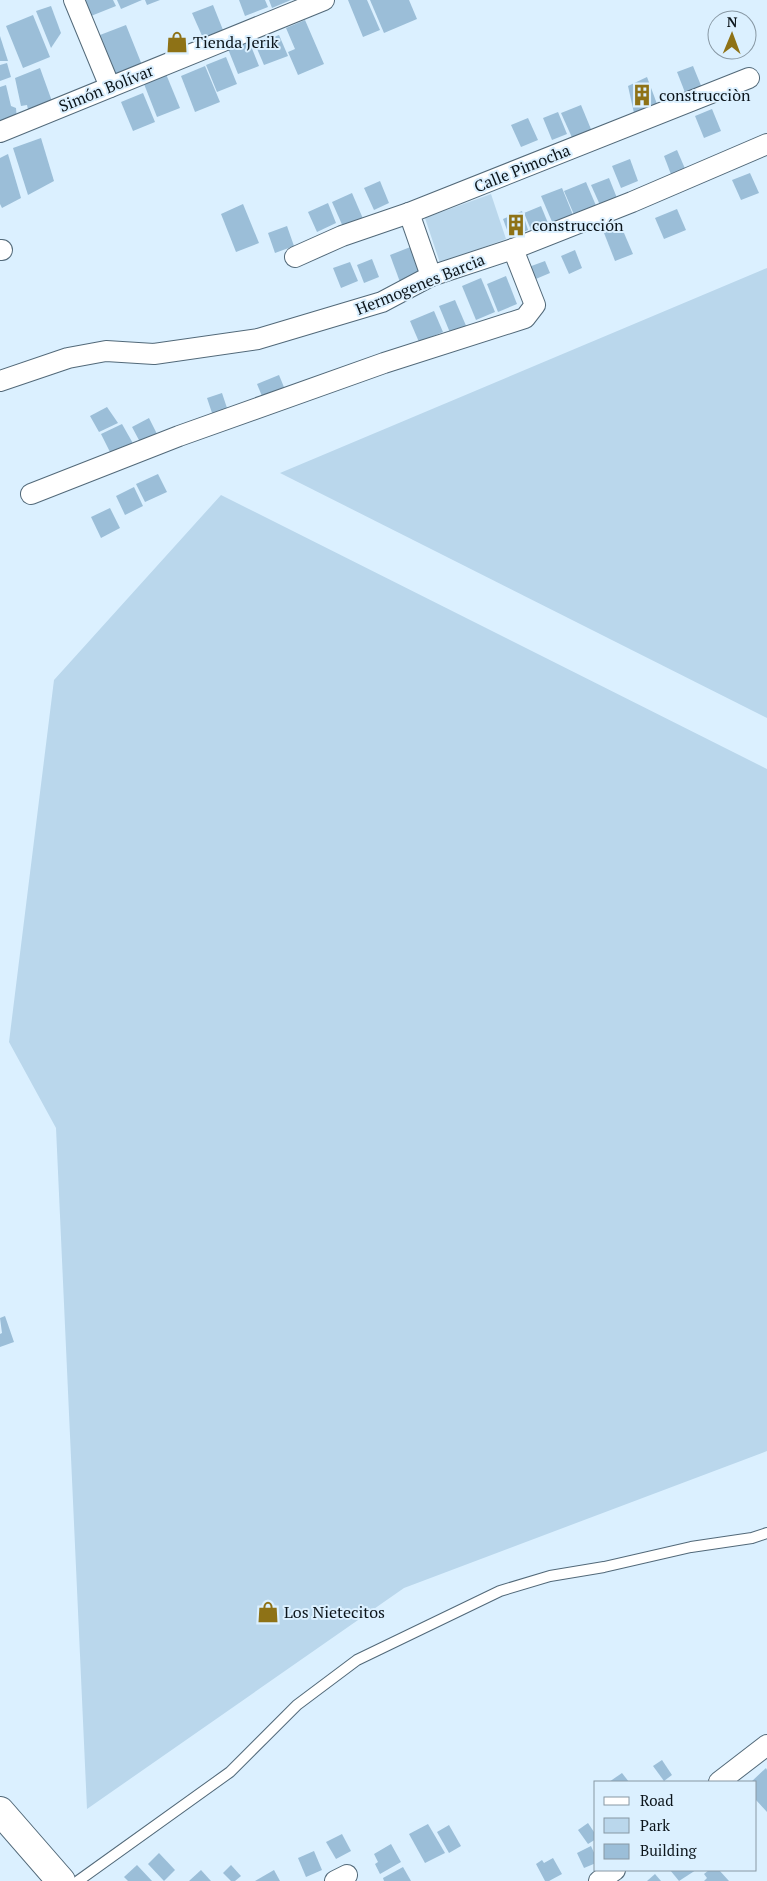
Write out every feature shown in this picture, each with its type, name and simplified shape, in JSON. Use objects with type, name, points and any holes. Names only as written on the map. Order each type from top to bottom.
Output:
[{"type":"street","points":[[74,0],[110,87]]},
{"type":"street","name":"Simón Bolívar","points":[[0,132],[324,0]]},
{"type":"street","name":"Calle Pimocha","points":[[295,257],[342,236],[409,213],[749,78]]},
{"type":"street","name":"Hermogenes Barcia","points":[[0,380],[68,358],[106,351],[154,354],[258,339],[382,302],[431,276],[513,249],[632,202],[767,144]]},
{"type":"street","points":[[409,213],[431,276]]},
{"type":"street","points":[[31,494],[179,436],[384,363],[525,318],[535,305],[513,249]]},
{"type":"street","points":[[720,1781],[767,1745]]},
{"type":"street","points":[[0,1811],[61,1881]]},
{"type":"street","points":[[599,1881],[614,1871]]},
{"type":"lane","points":[[78,1881],[230,1772],[297,1705],[357,1660],[500,1591],[550,1576],[604,1567],[691,1547],[752,1538],[767,1533]]},
{"type":"green space","points":[[491,194],[506,239],[440,263],[425,218]]},
{"type":"green space","points":[[767,268],[767,718],[280,473]]},
{"type":"green space","points":[[221,495],[767,769],[767,1451],[404,1588],[87,1809],[56,1128],[9,1042],[54,680]]},
{"type":"building","points":[[85,0],[113,0],[116,6],[91,16]]},
{"type":"building","points":[[117,0],[142,0],[121,9]]},
{"type":"building","points":[[145,0],[160,0],[147,5]]},
{"type":"building","points":[[239,0],[265,0],[268,7],[245,16]]},
{"type":"building","points":[[269,0],[291,0],[272,8]]},
{"type":"building","points":[[348,0],[367,0],[380,30],[363,37]]},
{"type":"building","points":[[370,0],[409,0],[417,19],[384,33]]},
{"type":"building","points":[[213,5],[223,30],[203,38],[192,13]]},
{"type":"building","points":[[51,6],[61,33],[51,48],[36,11]]},
{"type":"building","points":[[33,15],[50,57],[23,68],[6,26]]},
{"type":"building","points":[[305,20],[324,64],[298,75],[288,52],[295,49],[286,28]]},
{"type":"building","points":[[126,25],[142,65],[116,75],[100,35]]},
{"type":"building","points":[[279,35],[288,56],[264,65],[255,44]]},
{"type":"building","points":[[0,36],[8,61],[0,61]]},
{"type":"building","points":[[249,41],[259,66],[238,74],[228,49]]},
{"type":"building","points":[[226,57],[237,84],[217,92],[206,65]]},
{"type":"building","points":[[7,63],[11,77],[0,81],[0,65]]},
{"type":"building","points":[[205,66],[220,102],[195,112],[181,76]]},
{"type":"building","points":[[693,66],[702,88],[686,95],[677,72]]},
{"type":"building","points":[[40,68],[53,104],[29,114],[27,105],[21,106],[15,78]]},
{"type":"building","points":[[166,74],[180,108],[157,117],[144,84]]},
{"type":"building","name":"construcciòn","points":[[647,77],[657,104],[634,113],[628,86]]},
{"type":"building","points":[[6,85],[11,106],[16,108],[17,120],[0,126],[0,87]]},
{"type":"building","points":[[143,93],[155,122],[133,131],[121,102]]},
{"type":"building","points":[[581,105],[593,134],[574,142],[561,113]]},
{"type":"building","points":[[712,109],[721,131],[704,138],[695,116]]},
{"type":"building","points":[[558,112],[567,134],[552,140],[543,118]]},
{"type":"building","points":[[528,118],[538,140],[521,147],[511,125]]},
{"type":"building","points":[[41,138],[54,181],[28,195],[13,148]]},
{"type":"building","points":[[677,150],[686,171],[672,177],[664,156]]},
{"type":"building","points":[[8,154],[21,198],[2,208],[0,204],[0,158]]},
{"type":"building","points":[[630,159],[638,181],[621,188],[612,166]]},
{"type":"building","points":[[750,173],[759,193],[741,200],[732,180]]},
{"type":"building","points":[[609,178],[617,198],[600,205],[591,185]]},
{"type":"building","points":[[380,181],[389,203],[374,210],[364,188]]},
{"type":"building","points":[[586,182],[597,208],[575,217],[564,191]]},
{"type":"building","points":[[562,188],[573,215],[553,224],[541,196]]},
{"type":"building","points":[[352,193],[364,221],[344,229],[332,202]]},
{"type":"building","points":[[328,203],[336,223],[317,232],[308,212]]},
{"type":"building","points":[[243,204],[259,243],[236,252],[221,214]]},
{"type":"building","points":[[541,206],[548,223],[531,230],[524,213]]},
{"type":"building","points":[[677,209],[686,230],[664,239],[655,218]]},
{"type":"building","name":"construcción","points":[[522,211],[528,230],[510,238],[503,219]]},
{"type":"building","points":[[287,226],[294,246],[275,253],[268,233]]},
{"type":"building","points":[[621,226],[633,254],[615,261],[604,233]]},
{"type":"building","points":[[413,246],[424,274],[400,282],[390,255]]},
{"type":"building","points":[[575,250],[582,268],[569,274],[561,256]]},
{"type":"building","points":[[372,259],[379,277],[364,283],[357,265]]},
{"type":"building","points":[[545,261],[550,273],[531,281],[526,268]]},
{"type":"building","points":[[350,262],[358,281],[341,288],[333,268]]},
{"type":"building","points":[[506,276],[517,304],[498,312],[487,284]]},
{"type":"building","points":[[481,278],[495,312],[476,320],[462,286]]},
{"type":"building","points":[[455,300],[467,328],[451,335],[439,306]]},
{"type":"building","points":[[434,311],[443,332],[419,342],[410,321]]},
{"type":"building","points":[[279,375],[286,392],[264,401],[257,384]]},
{"type":"building","points":[[222,393],[228,411],[213,416],[207,398]]},
{"type":"building","points":[[107,407],[118,423],[99,432],[90,416]]},
{"type":"building","points":[[149,418],[157,434],[140,442],[132,427]]},
{"type":"building","points":[[122,424],[135,447],[113,458],[101,434]]},
{"type":"building","points":[[158,474],[167,492],[145,502],[136,484]]},
{"type":"building","points":[[134,487],[143,506],[125,515],[116,496]]},
{"type":"building","points":[[110,508],[120,528],[101,538],[91,517]]},
{"type":"building","points":[[5,1316],[14,1342],[0,1347],[0,1334],[2,1333],[0,1318]]},
{"type":"building","points":[[662,1760],[672,1775],[664,1781],[653,1766]]},
{"type":"building","points":[[766,1768],[767,1812],[757,1801],[757,1781],[752,1781]]},
{"type":"building","points":[[622,1773],[628,1781],[610,1781]]},
{"type":"building","points":[[588,1823],[594,1832],[594,1840],[588,1844],[578,1830]]},
{"type":"building","points":[[428,1824],[445,1853],[425,1863],[409,1834]]},
{"type":"building","points":[[449,1825],[461,1846],[449,1853],[437,1832]]},
{"type":"building","points":[[342,1834],[351,1851],[336,1859],[326,1842]]},
{"type":"building","points":[[391,1844],[401,1862],[380,1874],[375,1864],[378,1862],[374,1854]]},
{"type":"building","points":[[591,1846],[594,1853],[594,1864],[584,1868],[577,1853]]},
{"type":"building","points":[[314,1851],[322,1870],[306,1877],[298,1858]]},
{"type":"building","points":[[159,1853],[175,1870],[164,1881],[148,1864]]},
{"type":"building","points":[[553,1858],[562,1874],[549,1881],[545,1881],[536,1864],[542,1860],[544,1863]]},
{"type":"building","points":[[137,1865],[152,1881],[128,1881],[124,1877]]},
{"type":"building","points":[[231,1865],[241,1876],[235,1881],[231,1881],[223,1873]]},
{"type":"building","points":[[403,1867],[411,1881],[384,1881],[383,1878]]},
{"type":"building","points":[[201,1870],[211,1881],[189,1881]]},
{"type":"building","points":[[274,1870],[280,1881],[255,1881]]},
{"type":"building","points":[[671,1871],[694,1871],[679,1881]]},
{"type":"building","points":[[708,1871],[720,1871],[729,1881],[704,1881],[707,1878],[704,1874]]},
{"type":"building","points":[[655,1874],[661,1881],[647,1881]]},
{"type":"place","name":"Tienda Jerik","points":[[177,42]]},
{"type":"place","name":"construcciòn","points":[[642,95]]},
{"type":"place","name":"construcción","points":[[516,225]]},
{"type":"place","name":"Los Nietecitos","points":[[268,1612]]}]
